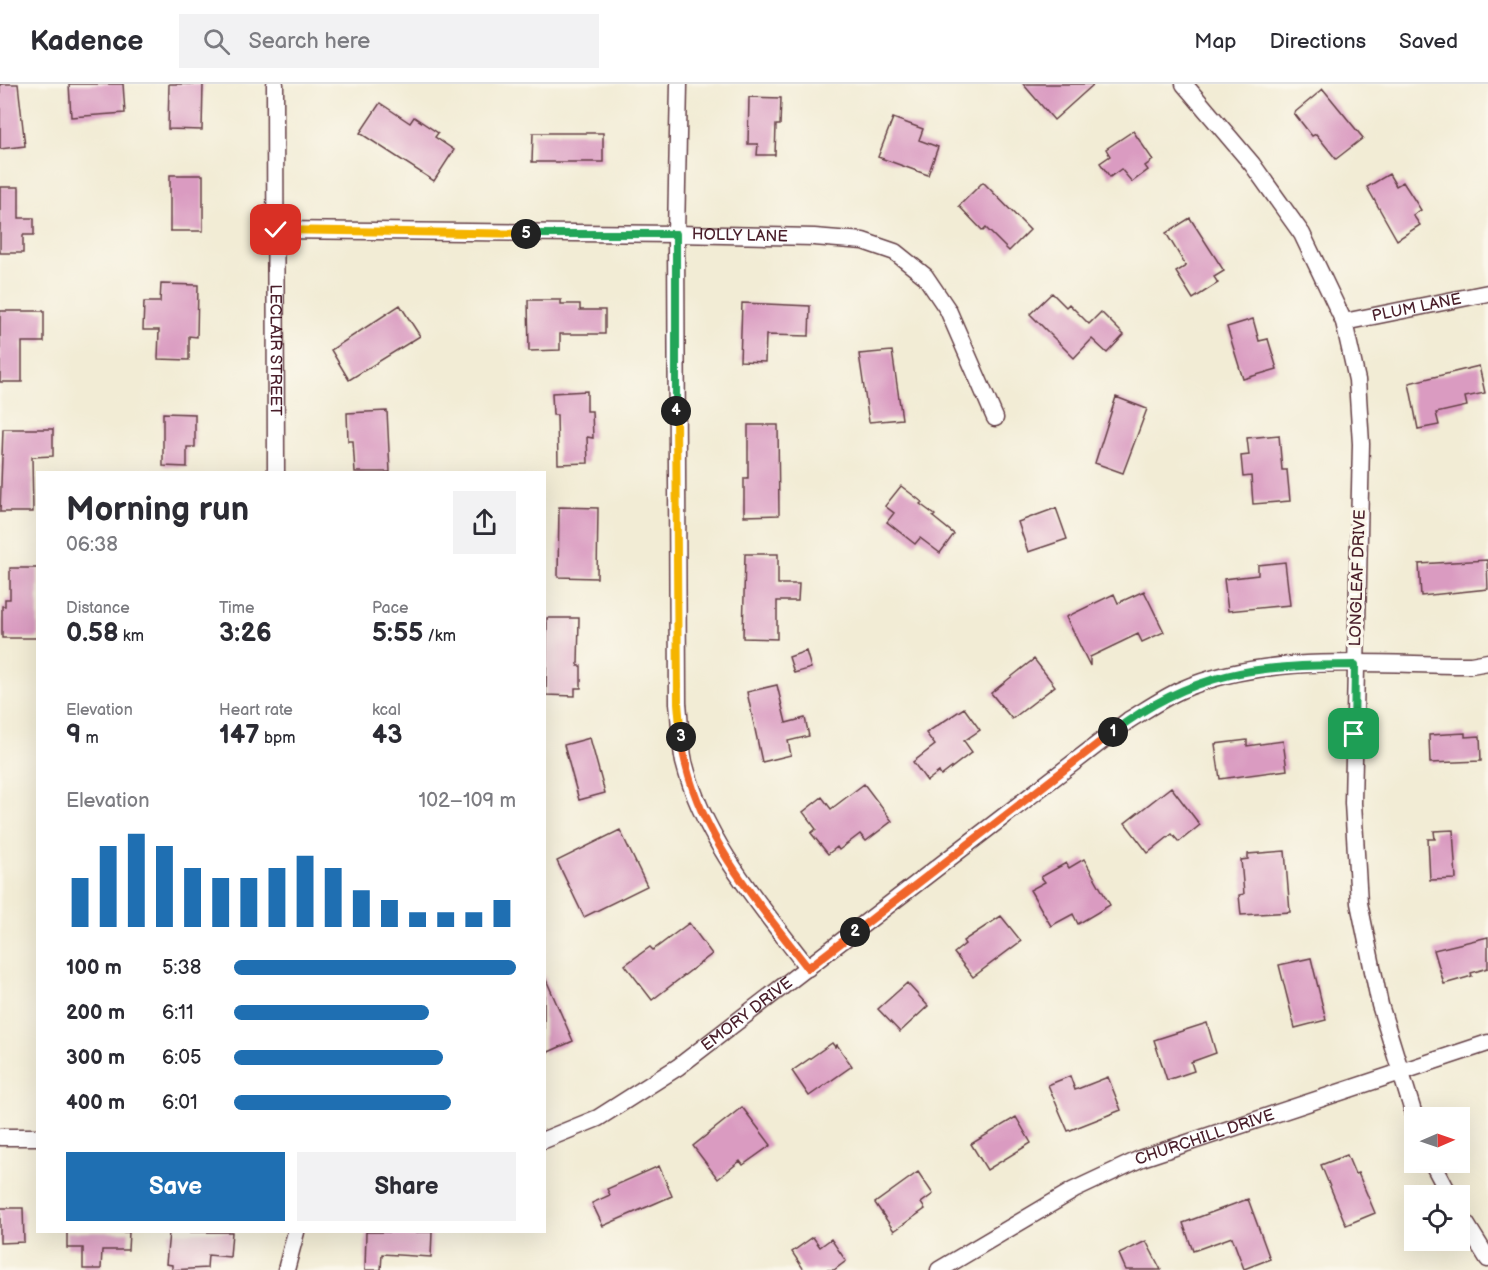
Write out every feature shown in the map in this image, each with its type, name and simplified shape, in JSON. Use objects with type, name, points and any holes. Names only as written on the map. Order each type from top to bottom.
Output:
[{"type":"street","name":"LECLAIR STREET","points":[[275,84],[276,471]]},
{"type":"street","points":[[679,84],[676,234],[678,703],[684,762],[703,815],[734,871],[808,968]]},
{"type":"street","name":"LONGLEAF DRIVE","points":[[1184,84],[1252,164],[1302,234],[1344,322],[1357,380],[1361,444],[1353,803],[1359,903],[1380,1005],[1411,1107]]},
{"type":"street","name":"HOLLY LANE","points":[[276,230],[676,234],[824,237],[863,241],[895,252],[925,276],[948,310],[995,418]]},
{"type":"street","name":"PLUM LANE","points":[[1344,322],[1488,293]]},
{"type":"street","name":"EMORY DRIVE","points":[[546,1139],[598,1118],[678,1067],[1129,720],[1180,690],[1223,676],[1283,665],[1488,662]]},
{"type":"street","name":"CHURCHILL DRIVE","points":[[939,1270],[1074,1190],[1142,1158],[1488,1043]]},
{"type":"street","points":[[0,1137],[36,1137]]},
{"type":"street","points":[[1470,1230],[1488,1259]]},
{"type":"street","points":[[286,1270],[296,1233]]},
{"type":"building","points":[[0,84],[18,84],[25,146],[0,149]]},
{"type":"building","points":[[69,84],[123,84],[125,113],[71,117]]},
{"type":"building","points":[[169,84],[203,84],[202,130],[168,129]]},
{"type":"building","points":[[1023,84],[1094,84],[1054,120]]},
{"type":"building","points":[[1323,89],[1363,138],[1336,159],[1316,134],[1312,136],[1294,113]]},
{"type":"building","points":[[749,97],[781,98],[780,125],[776,125],[775,155],[757,155],[758,144],[748,144]]},
{"type":"building","points":[[380,103],[410,123],[414,117],[438,133],[435,137],[454,150],[434,181],[360,133]]},
{"type":"building","points":[[893,118],[923,129],[919,140],[938,147],[928,175],[878,157]]},
{"type":"building","points":[[1133,131],[1153,160],[1145,166],[1148,170],[1132,182],[1121,169],[1110,177],[1100,163],[1110,156],[1106,149]]},
{"type":"building","points":[[533,133],[603,133],[603,162],[532,162]]},
{"type":"building","points":[[1389,174],[1396,186],[1403,182],[1421,210],[1413,215],[1420,225],[1397,240],[1367,187]]},
{"type":"building","points":[[170,175],[203,175],[203,231],[170,231]]},
{"type":"building","points":[[983,182],[1030,230],[1009,251],[986,228],[983,231],[959,206]]},
{"type":"building","points":[[0,187],[19,187],[19,218],[34,218],[34,235],[23,235],[23,253],[0,253]]},
{"type":"building","points":[[1190,218],[1224,271],[1214,277],[1218,283],[1193,299],[1176,272],[1186,266],[1166,233]]},
{"type":"building","points":[[161,284],[198,285],[197,337],[189,336],[189,360],[158,359],[159,330],[143,330],[144,302],[160,302]]},
{"type":"building","points":[[1052,293],[1066,307],[1069,304],[1089,324],[1101,312],[1124,335],[1107,353],[1092,339],[1074,358],[1030,314]]},
{"type":"building","points":[[528,300],[561,300],[561,304],[580,304],[580,310],[605,310],[605,334],[560,334],[560,350],[529,351]]},
{"type":"building","points":[[742,303],[810,306],[809,336],[766,335],[765,362],[740,361]]},
{"type":"building","points":[[400,305],[420,336],[349,380],[331,350]]},
{"type":"building","points":[[0,311],[44,311],[44,342],[22,342],[22,382],[0,382]]},
{"type":"building","points":[[1253,319],[1259,341],[1268,339],[1277,369],[1243,379],[1227,327]]},
{"type":"building","points":[[892,351],[902,419],[869,422],[859,354]]},
{"type":"building","points":[[1479,366],[1485,393],[1465,397],[1467,406],[1436,413],[1439,425],[1418,429],[1409,383]]},
{"type":"building","points":[[587,391],[587,411],[592,411],[593,438],[587,437],[588,463],[558,464],[557,415],[553,415],[552,393]]},
{"type":"building","points":[[1116,397],[1147,409],[1123,473],[1095,463]]},
{"type":"building","points":[[387,411],[390,471],[355,471],[353,441],[348,441],[347,413]]},
{"type":"building","points":[[163,413],[195,414],[195,447],[187,447],[187,467],[163,466]]},
{"type":"building","points":[[748,425],[778,425],[779,515],[744,516],[744,478],[748,478]]},
{"type":"building","points":[[3,429],[53,429],[53,456],[32,457],[33,512],[0,512]]},
{"type":"building","points":[[1279,435],[1282,470],[1287,470],[1290,501],[1253,504],[1251,476],[1243,477],[1241,456],[1249,455],[1247,438]]},
{"type":"building","points":[[901,486],[922,502],[920,504],[935,515],[933,517],[954,534],[940,553],[920,538],[915,544],[887,522],[894,513],[885,506]]},
{"type":"building","points":[[559,507],[598,508],[597,578],[558,577]]},
{"type":"building","points":[[1056,508],[1067,539],[1028,552],[1018,522]]},
{"type":"building","points":[[745,554],[778,554],[778,584],[799,584],[798,601],[777,601],[777,639],[743,638]]},
{"type":"building","points":[[1487,560],[1488,589],[1421,596],[1419,564]]},
{"type":"building","points":[[1285,562],[1290,605],[1228,611],[1224,579],[1258,575],[1258,565]]},
{"type":"building","points":[[10,568],[36,568],[36,638],[2,638],[2,606],[5,606],[5,599],[10,599]]},
{"type":"building","points":[[1144,591],[1164,632],[1142,642],[1138,634],[1090,657],[1090,666],[1066,617],[1114,594],[1118,603]]},
{"type":"building","points":[[547,618],[579,618],[578,666],[581,666],[581,688],[575,688],[575,696],[546,695]]},
{"type":"building","points":[[806,651],[811,668],[794,673],[789,657]]},
{"type":"building","points":[[1034,659],[1055,686],[1012,719],[991,693]]},
{"type":"building","points":[[777,685],[786,723],[805,718],[809,736],[788,741],[791,755],[762,762],[747,692]]},
{"type":"building","points":[[964,708],[980,730],[964,741],[972,752],[941,776],[939,772],[927,781],[913,762],[935,745],[926,733]]},
{"type":"building","points":[[1465,733],[1465,737],[1480,736],[1481,761],[1430,763],[1429,735]]},
{"type":"building","points":[[590,738],[605,793],[579,800],[564,745]]},
{"type":"building","points":[[1247,740],[1247,746],[1283,741],[1287,770],[1220,779],[1215,744]]},
{"type":"building","points":[[864,784],[892,821],[866,841],[860,834],[839,850],[837,847],[828,854],[811,833],[816,829],[803,812],[822,797],[831,809]]},
{"type":"building","points":[[1171,787],[1200,825],[1179,842],[1172,834],[1148,853],[1125,823]]},
{"type":"building","points":[[620,830],[647,886],[584,917],[557,861]]},
{"type":"building","points":[[1453,830],[1456,879],[1430,880],[1428,839],[1435,839],[1434,831]]},
{"type":"building","points":[[1285,851],[1290,912],[1241,915],[1239,895],[1244,894],[1241,860],[1248,859],[1248,854]]},
{"type":"building","points":[[1084,859],[1110,905],[1078,924],[1073,914],[1051,926],[1030,890],[1045,882],[1041,877],[1066,863],[1069,868]]},
{"type":"building","points":[[1001,916],[1021,941],[973,977],[954,953],[965,944],[963,941]]},
{"type":"building","points":[[689,923],[712,954],[652,1000],[625,965],[650,947],[653,950]]},
{"type":"building","points":[[1488,937],[1488,968],[1471,973],[1472,976],[1444,984],[1434,950]]},
{"type":"building","points":[[1311,958],[1326,1020],[1295,1028],[1279,965]]},
{"type":"building","points":[[546,980],[573,1041],[546,1053]]},
{"type":"building","points":[[907,983],[928,1006],[900,1032],[878,1009]]},
{"type":"building","points":[[1207,1023],[1216,1053],[1191,1062],[1194,1071],[1167,1080],[1154,1040]]},
{"type":"building","points":[[832,1043],[835,1047],[837,1045],[852,1066],[809,1096],[792,1071]]},
{"type":"building","points":[[1070,1076],[1075,1090],[1108,1077],[1121,1110],[1068,1131],[1048,1085]]},
{"type":"building","points":[[742,1107],[771,1145],[743,1165],[740,1161],[718,1179],[693,1146]]},
{"type":"building","points":[[1016,1117],[1031,1143],[987,1170],[971,1144]]},
{"type":"building","points":[[1347,1155],[1355,1174],[1358,1173],[1375,1213],[1346,1225],[1321,1165]]},
{"type":"building","points":[[659,1166],[672,1196],[603,1226],[592,1203],[610,1195],[607,1189]]},
{"type":"building","points":[[918,1172],[933,1194],[921,1203],[925,1209],[894,1231],[875,1203]]},
{"type":"building","points":[[1248,1199],[1270,1259],[1244,1269],[1232,1237],[1193,1251],[1183,1223]]},
{"type":"building","points":[[0,1208],[23,1208],[24,1242],[0,1243]]},
{"type":"building","points":[[67,1233],[129,1233],[128,1250],[102,1250],[101,1269],[83,1269],[83,1248],[67,1248]]},
{"type":"building","points":[[169,1233],[232,1233],[230,1257],[208,1255],[207,1268],[172,1270],[172,1265],[166,1264]]},
{"type":"building","points":[[366,1233],[432,1233],[431,1257],[382,1254],[381,1270],[365,1270]]},
{"type":"building","points":[[813,1237],[820,1247],[831,1239],[846,1261],[834,1270],[804,1270],[792,1252]]},
{"type":"building","points":[[1146,1241],[1161,1270],[1126,1270],[1119,1254]]},
{"type":"route","points":[[276,230],[676,234],[678,703],[684,762],[703,815],[734,871],[808,968],[1129,720],[1180,690],[1223,676],[1283,665],[1355,665],[1354,734]]}]
